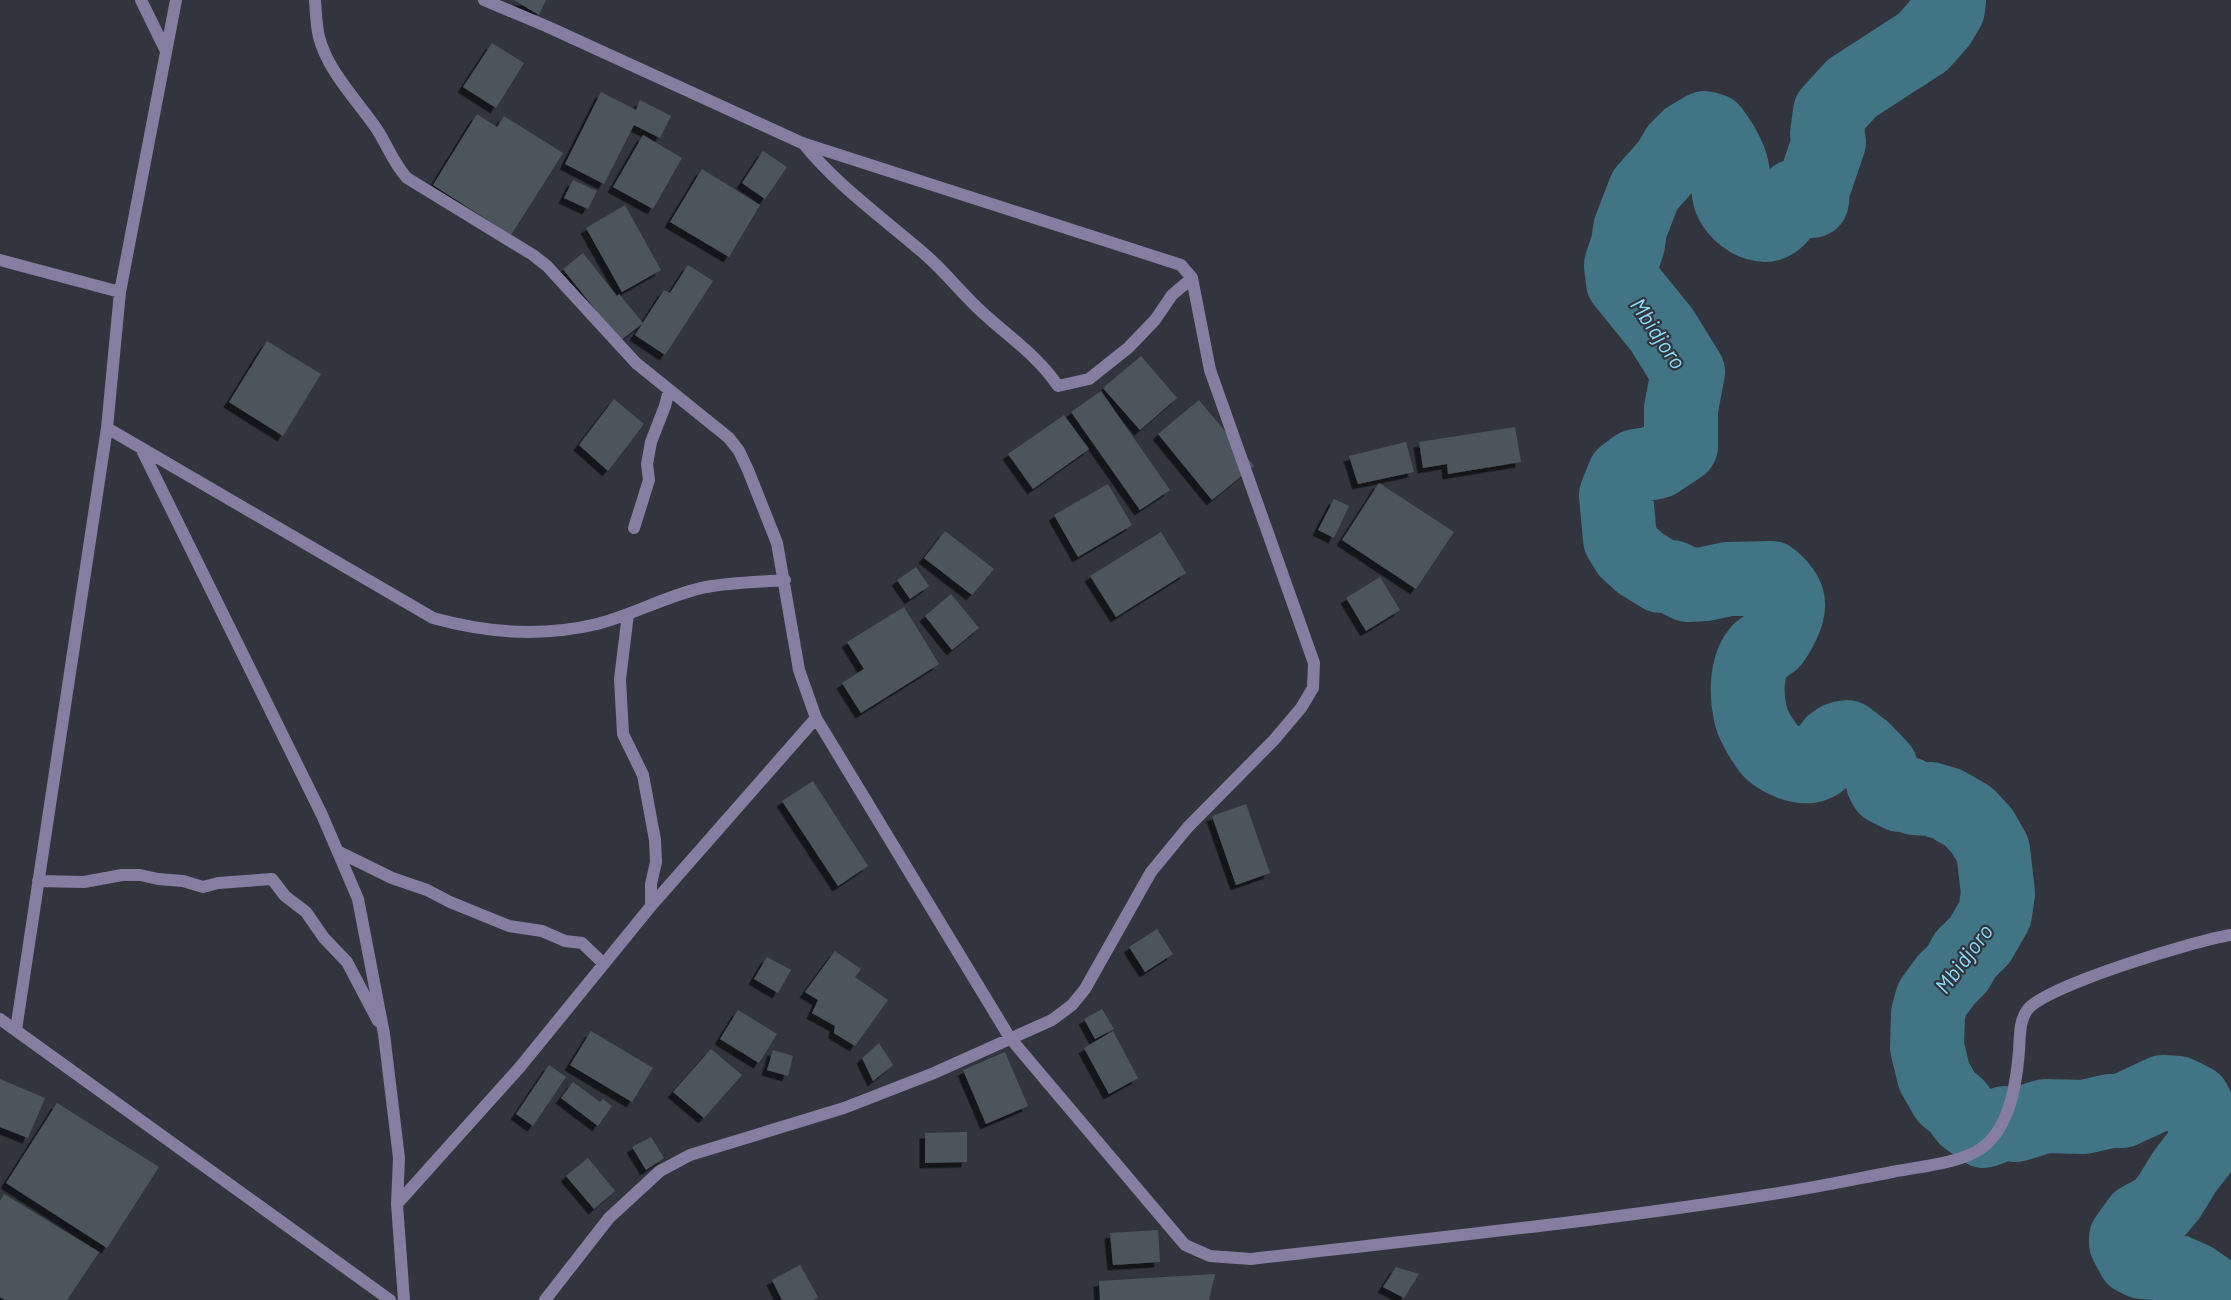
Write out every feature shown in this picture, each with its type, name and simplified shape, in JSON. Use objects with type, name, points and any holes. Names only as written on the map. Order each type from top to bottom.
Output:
[{"type":"street","points":[[141,0],[166,51]]},
{"type":"street","points":[[16,1030],[107,428],[120,292],[176,0]]},
{"type":"street","points":[[315,0],[319,37],[326,55],[379,132],[402,173],[547,266],[636,363],[729,438],[739,451],[777,543],[799,670],[816,718],[1010,1038],[1185,1245],[1210,1256],[1251,1259],[1695,1207],[1797,1191],[1968,1156],[1985,1147],[2001,1125],[2017,1084],[2021,1022],[2033,1003],[2052,993],[2127,964],[2214,937],[2231,935]]},
{"type":"street","points":[[483,0],[546,26],[802,143],[1181,266],[1192,278],[1210,370],[1314,663],[1313,688],[1301,708],[1274,740],[1188,826],[1152,872],[1085,989],[1072,1005],[1052,1020],[934,1073],[844,1108],[729,1142],[690,1155],[670,1165],[660,1171],[609,1218],[545,1300]]},
{"type":"street","points":[[802,143],[839,181],[929,258],[982,312],[1022,345],[1047,370],[1058,386],[1089,379],[1128,348],[1155,320],[1172,295],[1192,278]]},
{"type":"street","points":[[0,260],[120,292]]},
{"type":"street","points":[[634,528],[649,480],[647,464],[651,442],[669,390]]},
{"type":"street","points":[[107,428],[433,618],[467,628],[510,633],[547,631],[596,624],[705,587],[784,580]]},
{"type":"street","points":[[141,448],[322,815],[358,899],[384,1034],[399,1158],[397,1204],[404,1300]]},
{"type":"street","points":[[628,614],[620,679],[623,734],[643,775],[655,840],[656,862],[651,884],[651,906]]},
{"type":"street","points":[[397,1204],[520,1067],[651,906],[816,718]]},
{"type":"street","points":[[339,852],[392,878],[427,890],[509,926],[542,931],[564,941],[582,943],[604,964]]},
{"type":"street","points":[[38,881],[84,882],[122,875],[140,875],[183,881],[203,887],[218,883],[272,879],[285,896],[306,912],[324,938],[347,962],[384,1034]]},
{"type":"street","points":[[0,1019],[390,1300]]},
{"type":"building","points":[[514,0],[546,0],[539,15]]},
{"type":"building","points":[[492,43],[524,63],[496,108],[463,87]]},
{"type":"building","points":[[601,92],[636,110],[640,100],[671,116],[660,138],[634,125],[604,184],[565,164]]},
{"type":"building","points":[[477,114],[497,127],[504,116],[563,153],[511,235],[433,185]]},
{"type":"building","points":[[643,135],[682,158],[653,209],[613,187]]},
{"type":"building","points":[[763,151],[787,167],[765,199],[742,183]]},
{"type":"building","points":[[702,169],[760,205],[729,257],[670,222]]},
{"type":"building","points":[[573,180],[597,191],[588,209],[564,198]]},
{"type":"building","points":[[625,205],[661,270],[622,292],[586,228]]},
{"type":"building","points":[[583,253],[617,296],[619,294],[643,323],[620,341],[563,269]]},
{"type":"building","points":[[688,265],[713,281],[665,355],[635,335],[664,290],[670,293]]},
{"type":"building","points":[[267,341],[321,374],[283,436],[229,402]]},
{"type":"building","points":[[1141,356],[1177,398],[1140,430],[1103,388]]},
{"type":"building","points":[[1101,391],[1170,490],[1140,510],[1071,412]]},
{"type":"building","points":[[614,399],[644,424],[608,471],[579,445]]},
{"type":"building","points":[[1199,400],[1254,466],[1212,500],[1158,434]]},
{"type":"building","points":[[1064,415],[1089,449],[1033,489],[1008,454]]},
{"type":"building","points":[[1515,427],[1521,462],[1448,474],[1447,464],[1423,468],[1419,442]]},
{"type":"building","points":[[1406,442],[1414,472],[1358,484],[1349,456]]},
{"type":"building","points":[[1379,483],[1454,532],[1416,589],[1342,540]]},
{"type":"building","points":[[1108,484],[1132,525],[1078,557],[1054,515]]},
{"type":"building","points":[[1334,499],[1349,506],[1334,538],[1318,530]]},
{"type":"building","points":[[945,531],[994,569],[972,595],[924,558]]},
{"type":"building","points":[[1161,532],[1186,573],[1116,617],[1090,576]]},
{"type":"building","points":[[916,567],[929,586],[910,599],[897,580]]},
{"type":"building","points":[[1380,577],[1400,610],[1366,631],[1346,598]]},
{"type":"building","points":[[951,594],[979,628],[952,650],[925,616]]},
{"type":"building","points":[[904,607],[939,664],[861,713],[842,683],[864,669],[847,642]]},
{"type":"building","points":[[813,781],[868,866],[838,886],[782,801]]},
{"type":"building","points":[[1246,804],[1270,873],[1236,885],[1212,816]]},
{"type":"building","points":[[1157,929],[1173,954],[1145,972],[1129,947]]},
{"type":"building","points":[[835,951],[861,969],[855,977],[888,1000],[855,1046],[834,1033],[835,1026],[812,1013],[818,1000],[805,992]]},
{"type":"building","points":[[767,957],[791,970],[778,993],[754,979]]},
{"type":"building","points":[[1102,1009],[1114,1029],[1095,1039],[1084,1019]]},
{"type":"building","points":[[738,1010],[777,1034],[759,1063],[720,1039]]},
{"type":"building","points":[[591,1031],[653,1068],[632,1102],[570,1065]]},
{"type":"building","points":[[1113,1031],[1138,1078],[1109,1094],[1084,1048]]},
{"type":"building","points":[[879,1043],[893,1065],[873,1081],[862,1058]]},
{"type":"building","points":[[711,1049],[742,1075],[704,1118],[673,1092]]},
{"type":"building","points":[[773,1050],[793,1056],[788,1076],[767,1070]]},
{"type":"building","points":[[1005,1052],[1028,1106],[986,1124],[963,1070]]},
{"type":"building","points":[[549,1065],[566,1077],[533,1126],[516,1114]]},
{"type":"building","points":[[0,1079],[45,1098],[28,1138],[0,1127]]},
{"type":"building","points":[[573,1082],[600,1102],[603,1099],[612,1106],[598,1126],[561,1098]]},
{"type":"building","points":[[57,1103],[159,1167],[107,1248],[6,1183]]},
{"type":"building","points":[[967,1132],[967,1162],[925,1163],[925,1133]]},
{"type":"building","points":[[651,1137],[664,1158],[646,1170],[632,1147]]},
{"type":"building","points":[[588,1158],[615,1191],[594,1209],[566,1176]]},
{"type":"building","points":[[4,1194],[99,1252],[67,1300],[5,1300],[0,1297],[0,1201]]},
{"type":"building","points":[[1158,1230],[1160,1262],[1113,1265],[1110,1233]]},
{"type":"building","points":[[800,1265],[818,1297],[814,1300],[782,1300],[772,1280]]},
{"type":"building","points":[[1396,1267],[1419,1274],[1404,1298],[1383,1287]]},
{"type":"building","points":[[1215,1274],[1209,1300],[1100,1300],[1099,1281]]},
{"type":"waterway","name":"Mbidjoro","points":[[1949,0],[1948,9],[1939,24],[1923,42],[1852,88],[1830,112],[1827,134],[1829,142],[1813,189],[1812,201],[1795,196],[1781,216],[1770,224],[1757,224],[1744,217],[1734,206],[1729,194],[1733,176],[1729,158],[1712,130],[1705,128],[1688,138],[1677,149],[1669,163],[1645,190],[1630,229],[1621,265],[1623,282],[1662,330],[1688,372],[1681,409],[1681,446],[1657,462],[1636,466],[1624,475],[1616,495],[1620,539],[1628,552],[1640,563],[1661,576],[1672,577],[1688,585],[1728,579],[1771,578],[1782,589],[1788,602],[1786,616],[1772,642],[1755,656],[1748,688],[1752,721],[1774,754],[1791,763],[1810,766],[1817,764],[1834,742],[1847,737],[1864,750],[1881,768],[1886,788],[1900,795],[1908,794],[1914,798],[1930,799],[1947,804],[1968,816],[1982,831],[1993,850],[1998,893],[1995,914],[1980,940],[1965,955],[1958,968],[1932,999],[1928,1014],[1927,1047],[1934,1076],[1946,1097],[1966,1118],[1984,1131],[2005,1123],[2016,1125],[2045,1116],[2084,1117],[2110,1111],[2122,1111],[2163,1092],[2178,1093],[2194,1101],[2210,1133],[2202,1149],[2169,1197],[2159,1209],[2139,1220],[2126,1238],[2126,1243],[2134,1258],[2142,1262],[2157,1263],[2193,1279],[2206,1288],[2214,1300]]}]
